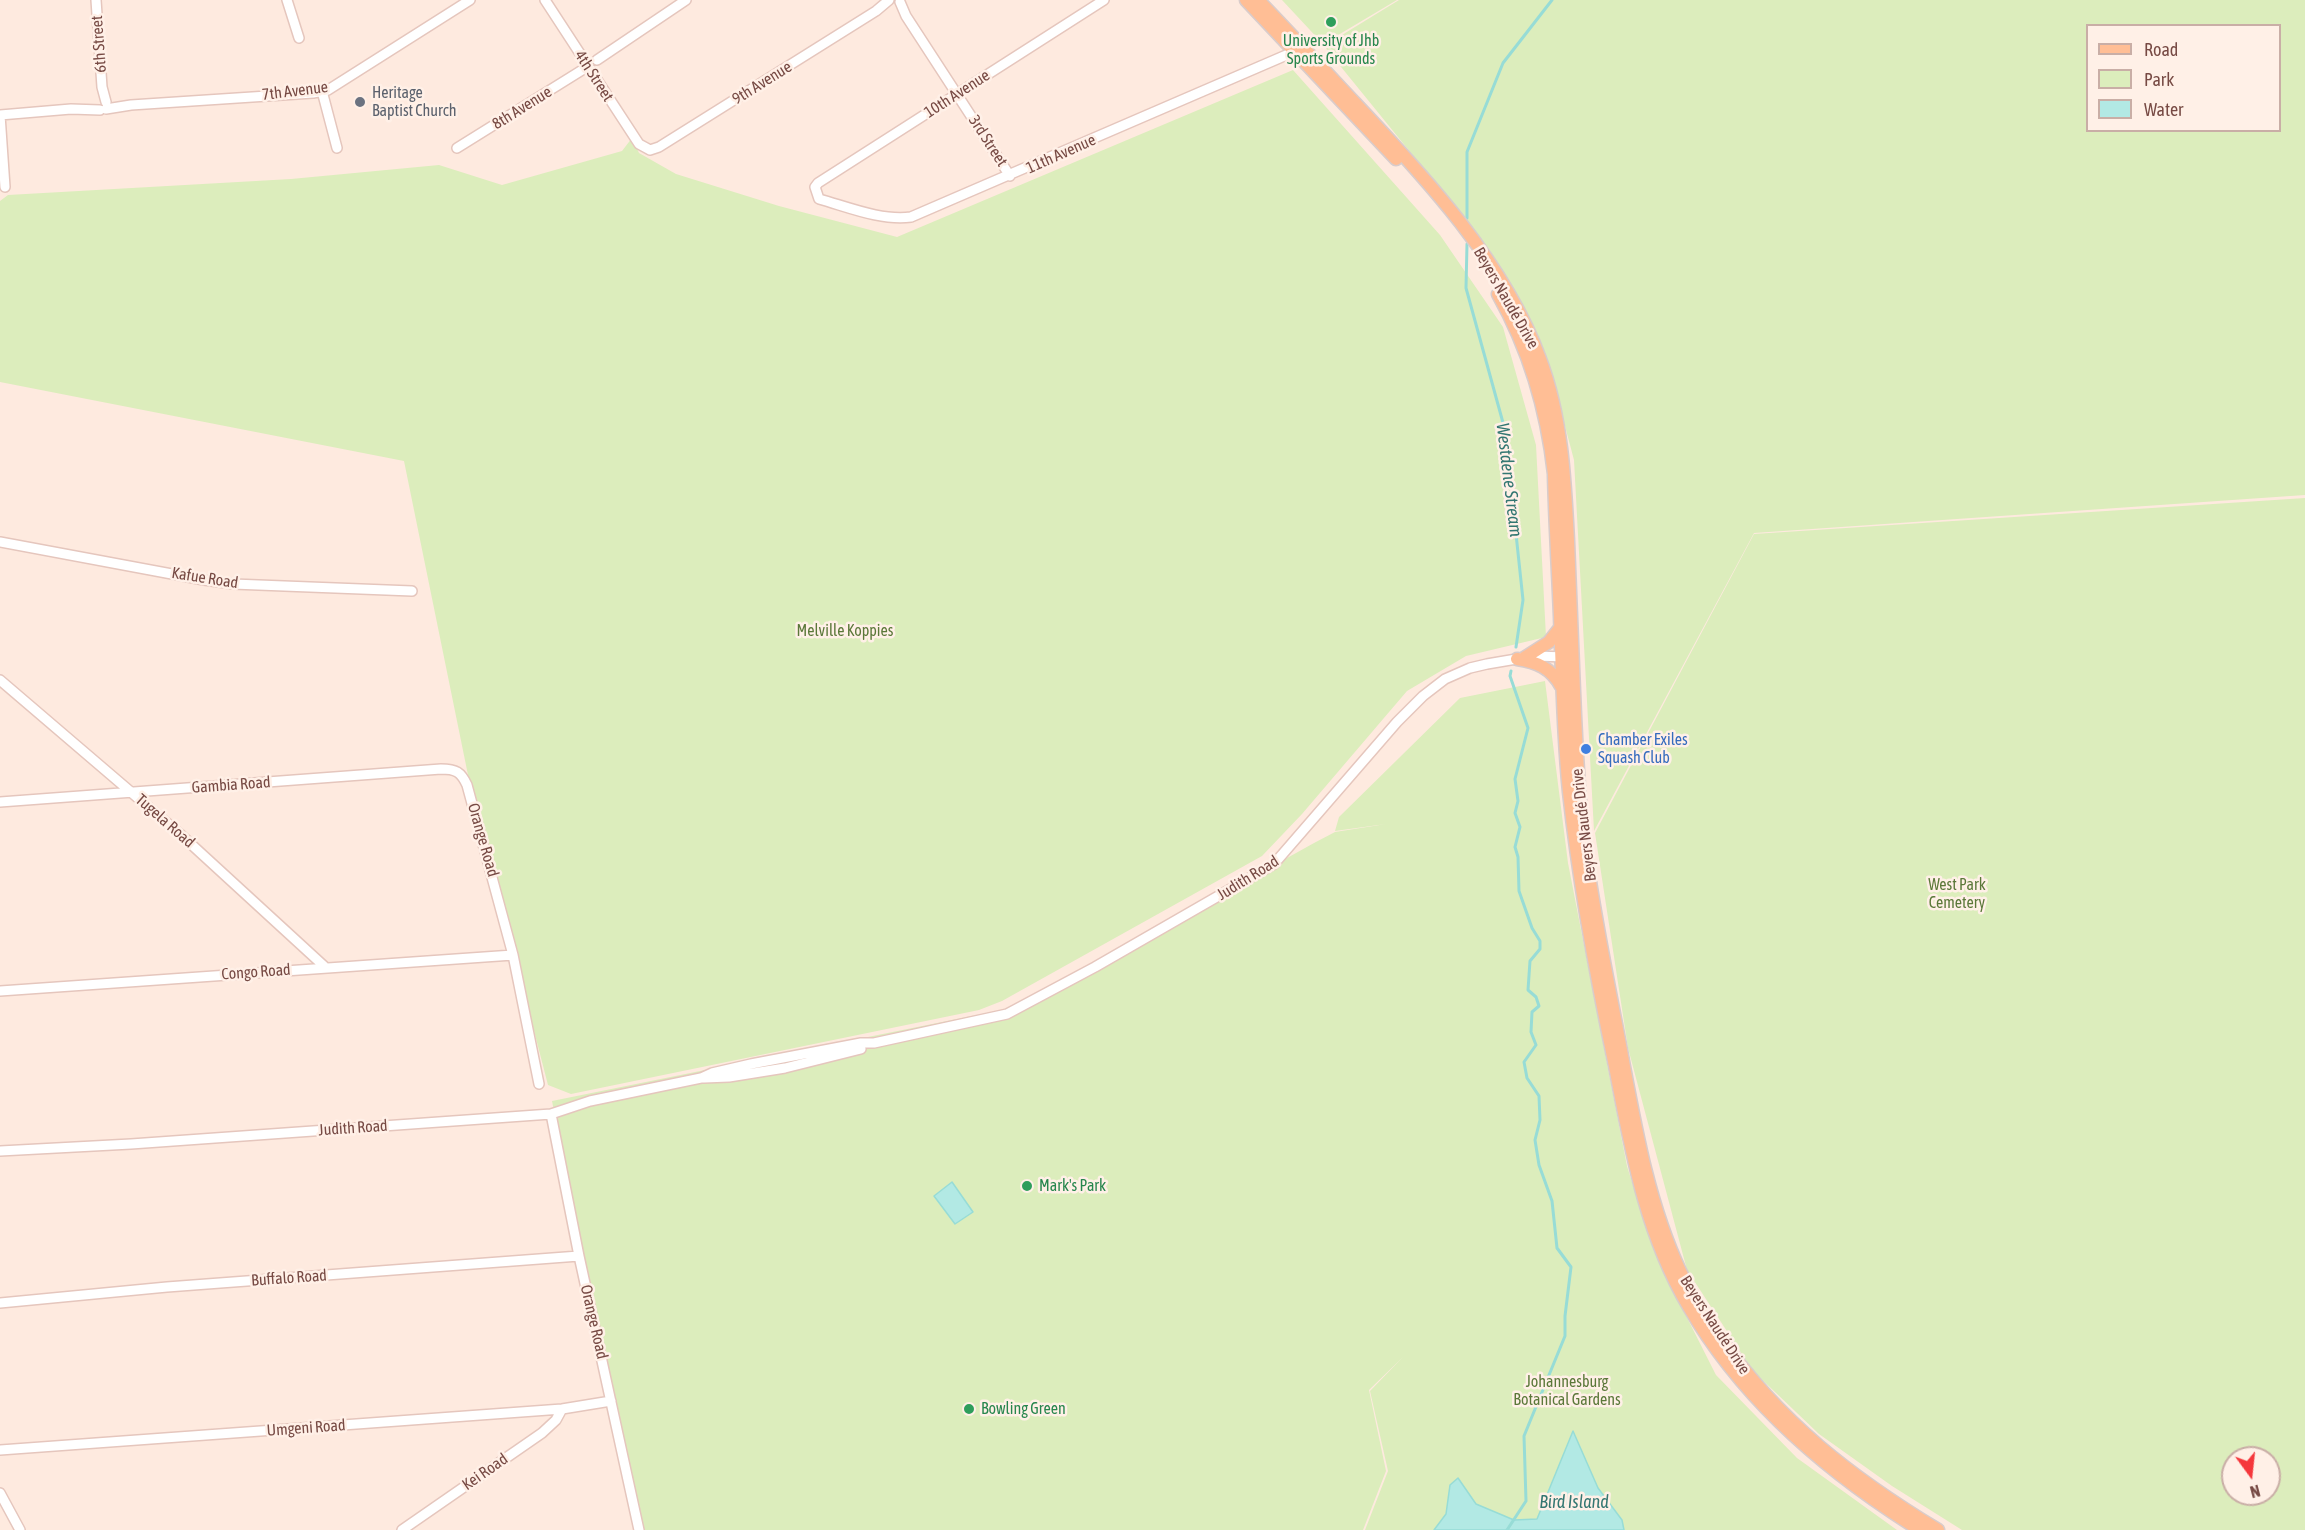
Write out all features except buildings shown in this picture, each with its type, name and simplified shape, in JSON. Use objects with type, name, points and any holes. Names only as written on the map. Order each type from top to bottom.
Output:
[{"type":"main road","points":[[1246,0],[1299,49]]},
{"type":"main road","points":[[1258,0],[1299,49]]},
{"type":"main road","name":"Beyers Naudé Drive","points":[[1299,49],[1440,208],[1477,258],[1517,330],[1538,386],[1551,453],[1560,628],[1567,657],[1563,690],[1569,790],[1594,957],[1640,1186],[1667,1265],[1705,1332],[1739,1380],[1767,1410],[1842,1478],[1920,1530]]},
{"type":"main road","name":"Beyers Naudé Drive","points":[[1299,49],[1421,174],[1460,222],[1496,273],[1534,344],[1550,389],[1563,462],[1567,657],[1585,846],[1626,1073],[1651,1192],[1680,1273],[1705,1316],[1746,1374],[1783,1415],[1854,1476],[1938,1530]]},
{"type":"main road","points":[[1520,658],[1549,642],[1560,628]]},
{"type":"main road","points":[[1520,658],[1548,669],[1563,690]]},
{"type":"street","name":"6th Street","points":[[96,0],[103,105]]},
{"type":"street","points":[[287,0],[299,38]]},
{"type":"street","name":"7th Avenue","points":[[0,115],[103,105],[322,91],[353,76],[470,0]]},
{"type":"street","name":"4th Street","points":[[545,0],[586,67],[639,144],[646,150]]},
{"type":"street","points":[[597,60],[686,0]]},
{"type":"street","name":"10th Avenue","points":[[815,192],[818,183],[1104,0]]},
{"type":"street","name":"3rd Street","points":[[894,2],[906,16],[1010,176]]},
{"type":"street","name":"9th Avenue","points":[[646,150],[654,150],[894,2]]},
{"type":"street","name":"11th Avenue","points":[[815,192],[819,199],[899,218],[911,217],[1299,49]]},
{"type":"street","name":"8th Avenue","points":[[457,148],[586,67]]},
{"type":"street","points":[[322,91],[337,148]]},
{"type":"street","points":[[0,115],[5,187]]},
{"type":"street","name":"Kafue Road","points":[[0,542],[214,581],[412,591]]},
{"type":"street","name":"Judith Road","points":[[0,1151],[142,1144],[551,1114],[590,1101],[701,1078],[729,1077],[793,1067],[874,1043],[988,1020],[1012,1012],[1268,869],[1292,845],[1397,722],[1445,679],[1470,668],[1520,658],[1567,657]]},
{"type":"street","name":"Tugela Road","points":[[0,680],[132,792],[325,967]]},
{"type":"street","name":"Gambia Road","points":[[0,802],[441,769],[453,769],[460,773]]},
{"type":"street","name":"Orange Road","points":[[460,773],[467,785],[513,955],[539,1084]]},
{"type":"street","name":"Congo Road","points":[[0,991],[513,955]]},
{"type":"street","name":"Orange Road","points":[[551,1114],[579,1256],[639,1530]]},
{"type":"street","name":"Buffalo Road","points":[[0,1303],[167,1287],[579,1256]]},
{"type":"street","name":"Umgeni Road","points":[[0,1450],[562,1409],[611,1401]]},
{"type":"street","name":"Kei Road","points":[[402,1530],[542,1433],[556,1420],[562,1409]]},
{"type":"street","points":[[0,1493],[20,1530]]},
{"type":"green space","name":"University of Jhb Sports Grounds","points":[[1282,0],[1397,0],[1323,44]]},
{"type":"green space","points":[[1399,0],[2305,0],[2305,495],[1754,533],[1594,831],[1574,460],[1547,358],[1526,312],[1489,249],[1324,46]]},
{"type":"green space","name":"Melville Koppies","points":[[1293,70],[1440,235],[1503,327],[1536,445],[1546,637],[1466,656],[1407,691],[1302,814],[1262,856],[1002,1001],[979,1010],[571,1094],[548,1085],[468,775],[404,461],[0,382],[0,201],[8,195],[291,179],[439,165],[502,185],[622,151],[632,138],[639,153],[676,174],[779,206],[897,237]]},
{"type":"green space","name":"West Park Cemetery","points":[[2305,498],[2305,1530],[1962,1530],[1892,1486],[1819,1434],[1753,1371],[1687,1270],[1628,1048],[1595,833],[1754,534]]},
{"type":"green space","name":"Mark's Park","points":[[1545,681],[1568,863],[1627,1166],[1646,1227],[1670,1284],[1716,1375],[1797,1458],[1897,1530],[1365,1530],[1388,1471],[1370,1391],[1403,1357],[1369,1390],[1386,1471],[1363,1530],[643,1530],[609,1395],[552,1101],[1021,1006],[1335,832],[1386,824],[1335,831],[1339,817],[1460,698]]},
{"type":"water","points":[[952,1182],[973,1212],[955,1224],[934,1196]]},
{"type":"water","name":"Bird Island","points":[[1573,1431],[1598,1488],[1622,1520],[1624,1530],[1434,1530],[1446,1514],[1450,1485],[1458,1478],[1476,1504],[1514,1520],[1537,1519]]},
{"type":"waterway","name":"Westdene Stream","points":[[1467,218],[1467,152],[1503,63],[1552,0]]},
{"type":"waterway","name":"Westdene Stream","points":[[1467,244],[1466,288],[1505,430],[1523,600],[1516,647]]},
{"type":"waterway","name":"Westdene Stream","points":[[1507,1530],[1526,1501],[1524,1436],[1565,1336],[1571,1267],[1557,1248],[1552,1201],[1539,1165],[1535,1140],[1540,1120],[1539,1096],[1527,1078],[1524,1062],[1536,1045],[1531,1032],[1532,1012],[1539,1006],[1536,997],[1528,990],[1530,961],[1540,949],[1540,941],[1532,928],[1519,891],[1518,857],[1515,847],[1520,827],[1515,813],[1518,801],[1515,779],[1528,728],[1510,676],[1511,671]]},
{"type":"place","name":"University of Jhb Sports Grounds","points":[[1331,22]]},
{"type":"place","name":"Heritage Baptist Church","points":[[360,102]]},
{"type":"place","name":"Chamber Exiles Squash Club","points":[[1586,749]]},
{"type":"place","name":"Mark's Park","points":[[1027,1186]]},
{"type":"place","name":"Bowling Green","points":[[969,1409]]},
{"type":"park label","name":"Johannesburg Botanical Gardens","points":[[1567,1391]]}]
